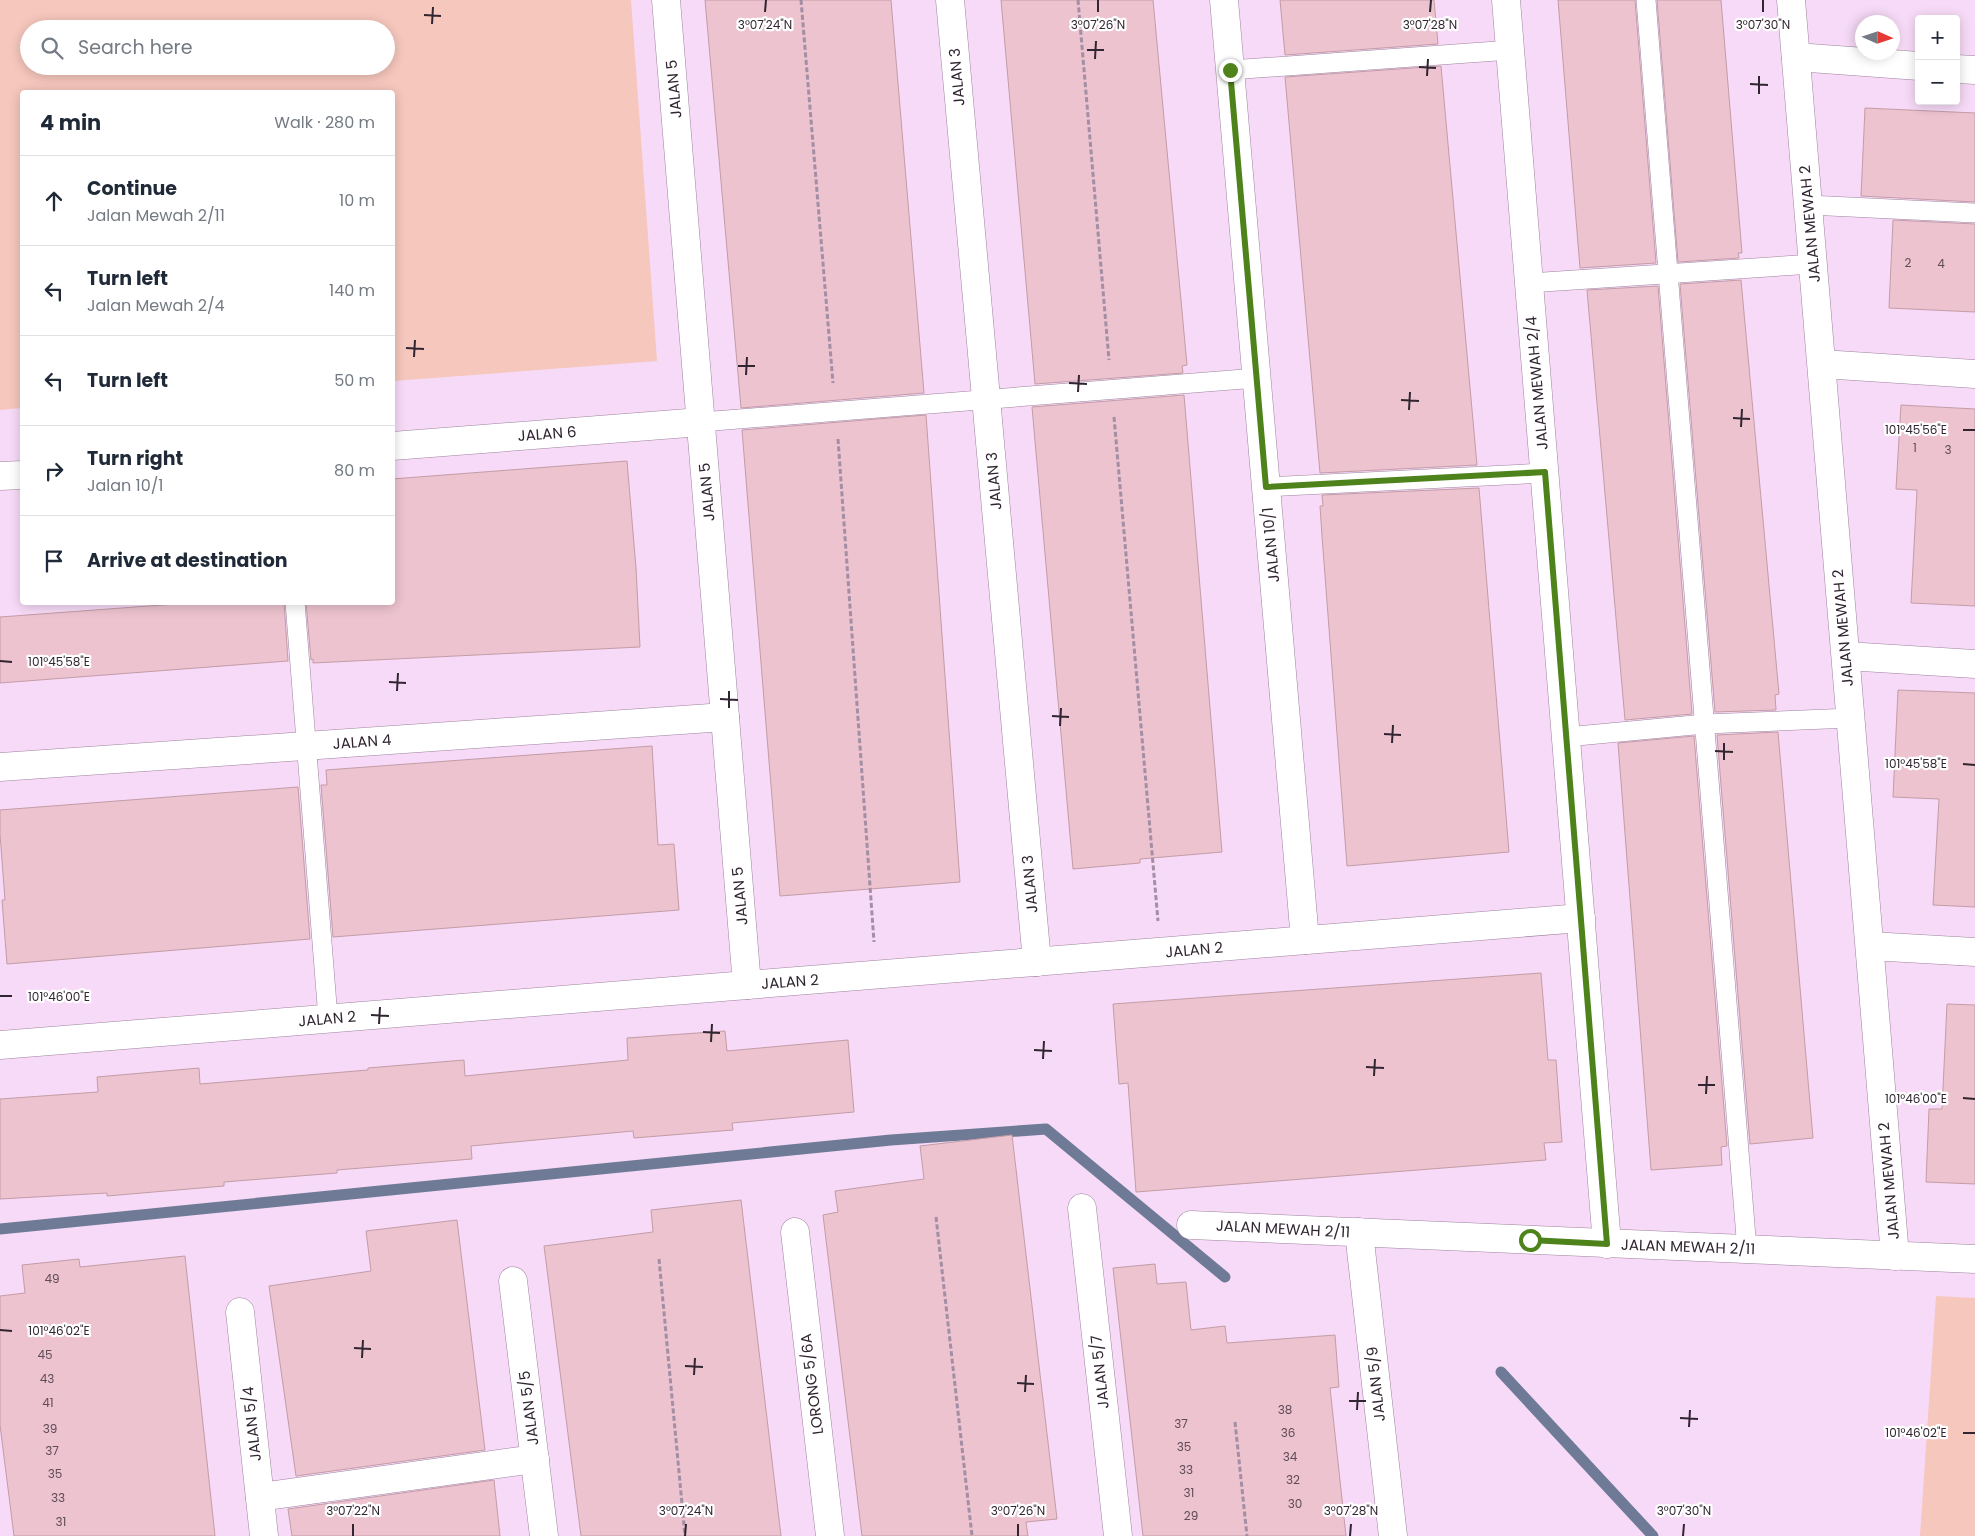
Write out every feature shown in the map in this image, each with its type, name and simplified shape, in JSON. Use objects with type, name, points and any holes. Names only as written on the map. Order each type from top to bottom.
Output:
[{"type":"street","name":"JALAN 5","points":[[666,0],[747,985]]},
{"type":"street","name":"JALAN 3","points":[[950,0],[1037,962]]},
{"type":"street","name":"JALAN 10/1","points":[[1224,0],[1305,940]]},
{"type":"street","name":"JALAN MEWAH 2/4","points":[[1506,0],[1607,1244]]},
{"type":"street","name":"JALAN MEWAH 2","points":[[1791,0],[1894,1256]]},
{"type":"street","points":[[1796,57],[1915,66]]},
{"type":"street","points":[[1960,68],[1975,70]]},
{"type":"street","points":[[1822,364],[1975,374]]},
{"type":"street","name":"JALAN 6","points":[[395,446],[701,422]]},
{"type":"street","points":[[0,476],[20,475]]},
{"type":"street","points":[[1846,656],[1975,664]]},
{"type":"street","name":"JALAN 4","points":[[0,767],[725,717]]},
{"type":"street","name":"JALAN 2","points":[[0,1045],[1581,918]]},
{"type":"street","points":[[1870,946],[1975,952]]},
{"type":"street","name":"JALAN 5/7","points":[[1082,1208],[1118,1536]]},
{"type":"street","name":"JALAN MEWAH 2/11","points":[[1191,1225],[1975,1259]]},
{"type":"street","name":"LORONG 5/6A","points":[[795,1232],[830,1536]]},
{"type":"street","name":"JALAN 5/9","points":[[1359,1232],[1393,1536]]},
{"type":"street","name":"JALAN 5/5","points":[[513,1281],[544,1536]]},
{"type":"street","name":"JALAN 5/4","points":[[240,1312],[264,1536]]},
{"type":"street","points":[[260,1497],[535,1459]]},
{"type":"lane","points":[[1646,0],[1747,1250]]},
{"type":"lane","points":[[1230,70],[1510,50]]},
{"type":"lane","points":[[1808,205],[1975,213]]},
{"type":"lane","points":[[1530,283],[1813,264]]},
{"type":"lane","points":[[701,422],[1257,378]]},
{"type":"lane","points":[[1266,487],[1545,472]]},
{"type":"lane","points":[[295,605],[328,1018]]},
{"type":"lane","points":[[1566,737],[1704,724],[1851,718]]},
{"type":"path","points":[[801,0],[836,411],[876,975]]},
{"type":"path","points":[[1078,0],[1161,952]]},
{"type":"path","points":[[936,1217],[972,1536]]},
{"type":"path","points":[[659,1259],[686,1536]]},
{"type":"path","points":[[1234,1422],[1247,1536]]},
{"type":"shaded area","points":[[0,0],[631,0],[657,361],[395,381],[395,90],[20,90],[20,408],[0,410]]},
{"type":"shaded area","points":[[1936,1296],[1975,1298],[1975,1536],[1920,1536]]},
{"type":"building","points":[[705,0],[891,0],[924,393],[741,408]]},
{"type":"building","points":[[1001,0],[1153,0],[1187,365],[1182,366],[1183,373],[1035,384]]},
{"type":"building","points":[[1280,0],[1434,0],[1438,44],[1285,55]]},
{"type":"building","points":[[1558,0],[1635,0],[1656,263],[1580,268]]},
{"type":"building","points":[[1657,0],[1721,0],[1742,253],[1738,253],[1739,258],[1678,262]]},
{"type":"building","points":[[1441,66],[1477,465],[1320,473],[1285,77]]},
{"type":"building","points":[[1865,108],[1975,113],[1975,202],[1861,196]]},
{"type":"building","points":[[1893,220],[1975,224],[1975,312],[1889,308]]},
{"type":"building","points":[[1741,280],[1779,694],[1775,695],[1776,710],[1715,712],[1680,284]]},
{"type":"building","points":[[1658,286],[1692,714],[1625,720],[1587,290]]},
{"type":"building","points":[[1184,395],[1222,852],[1140,859],[1140,863],[1073,869],[1032,407]]},
{"type":"building","points":[[1901,405],[1975,409],[1975,606],[1911,603],[1917,490],[1896,489]]},
{"type":"building","points":[[926,415],[960,882],[780,896],[742,430]]},
{"type":"building","points":[[627,461],[636,568],[640,647],[313,663],[313,659],[311,660],[306,605],[395,605],[395,479]]},
{"type":"building","points":[[1479,488],[1509,852],[1347,866],[1322,536],[1320,506],[1323,506],[1322,495]]},
{"type":"building","points":[[162,605],[284,605],[288,661],[0,683],[0,617]]},
{"type":"building","points":[[1898,690],[1975,693],[1975,907],[1933,905],[1939,799],[1893,797]]},
{"type":"building","points":[[1778,732],[1813,1138],[1750,1144],[1717,735]]},
{"type":"building","points":[[1694,736],[1727,1146],[1721,1147],[1722,1165],[1651,1170],[1618,743]]},
{"type":"building","points":[[652,746],[658,845],[674,844],[679,910],[333,937],[321,785],[327,785],[326,770]]},
{"type":"building","points":[[298,787],[310,939],[7,964],[2,900],[5,900],[0,810]]},
{"type":"building","points":[[1541,973],[1548,1060],[1556,1060],[1562,1142],[1544,1143],[1546,1160],[1136,1192],[1128,1083],[1119,1084],[1113,1004]]},
{"type":"building","points":[[1947,1004],[1975,1005],[1975,1184],[1926,1182],[1929,1109],[1942,1109]]},
{"type":"building","points":[[725,1031],[727,1051],[848,1040],[854,1112],[732,1123],[733,1130],[634,1138],[633,1131],[471,1146],[472,1159],[337,1170],[337,1173],[224,1182],[224,1186],[107,1196],[107,1193],[0,1199],[0,1099],[98,1092],[97,1077],[199,1068],[200,1084],[464,1060],[465,1076],[628,1060],[627,1038]]},
{"type":"building","points":[[1012,1135],[1057,1519],[1026,1522],[1028,1536],[862,1536],[823,1215],[838,1212],[835,1191],[924,1179],[920,1146]]},
{"type":"building","points":[[741,1200],[781,1536],[581,1536],[544,1246],[653,1232],[651,1210]]},
{"type":"building","points":[[457,1220],[485,1450],[296,1476],[269,1286],[371,1271],[366,1231]]},
{"type":"building","points":[[185,1256],[215,1536],[14,1536],[0,1425],[0,1296],[25,1293],[22,1265],[79,1259],[80,1267]]},
{"type":"building","points":[[1155,1264],[1157,1284],[1186,1282],[1191,1330],[1225,1326],[1227,1343],[1335,1335],[1339,1387],[1330,1388],[1346,1536],[1143,1536],[1113,1268]]},
{"type":"building","points":[[494,1480],[500,1536],[292,1536],[288,1509]]},
{"type":"waterway","points":[[0,1229],[891,1140],[1046,1129],[1225,1277]]},
{"type":"waterway","points":[[1501,1372],[1653,1536]]},
{"type":"route","points":[[1230,70],[1266,487],[1545,472],[1607,1244],[1530,1240]]}]
